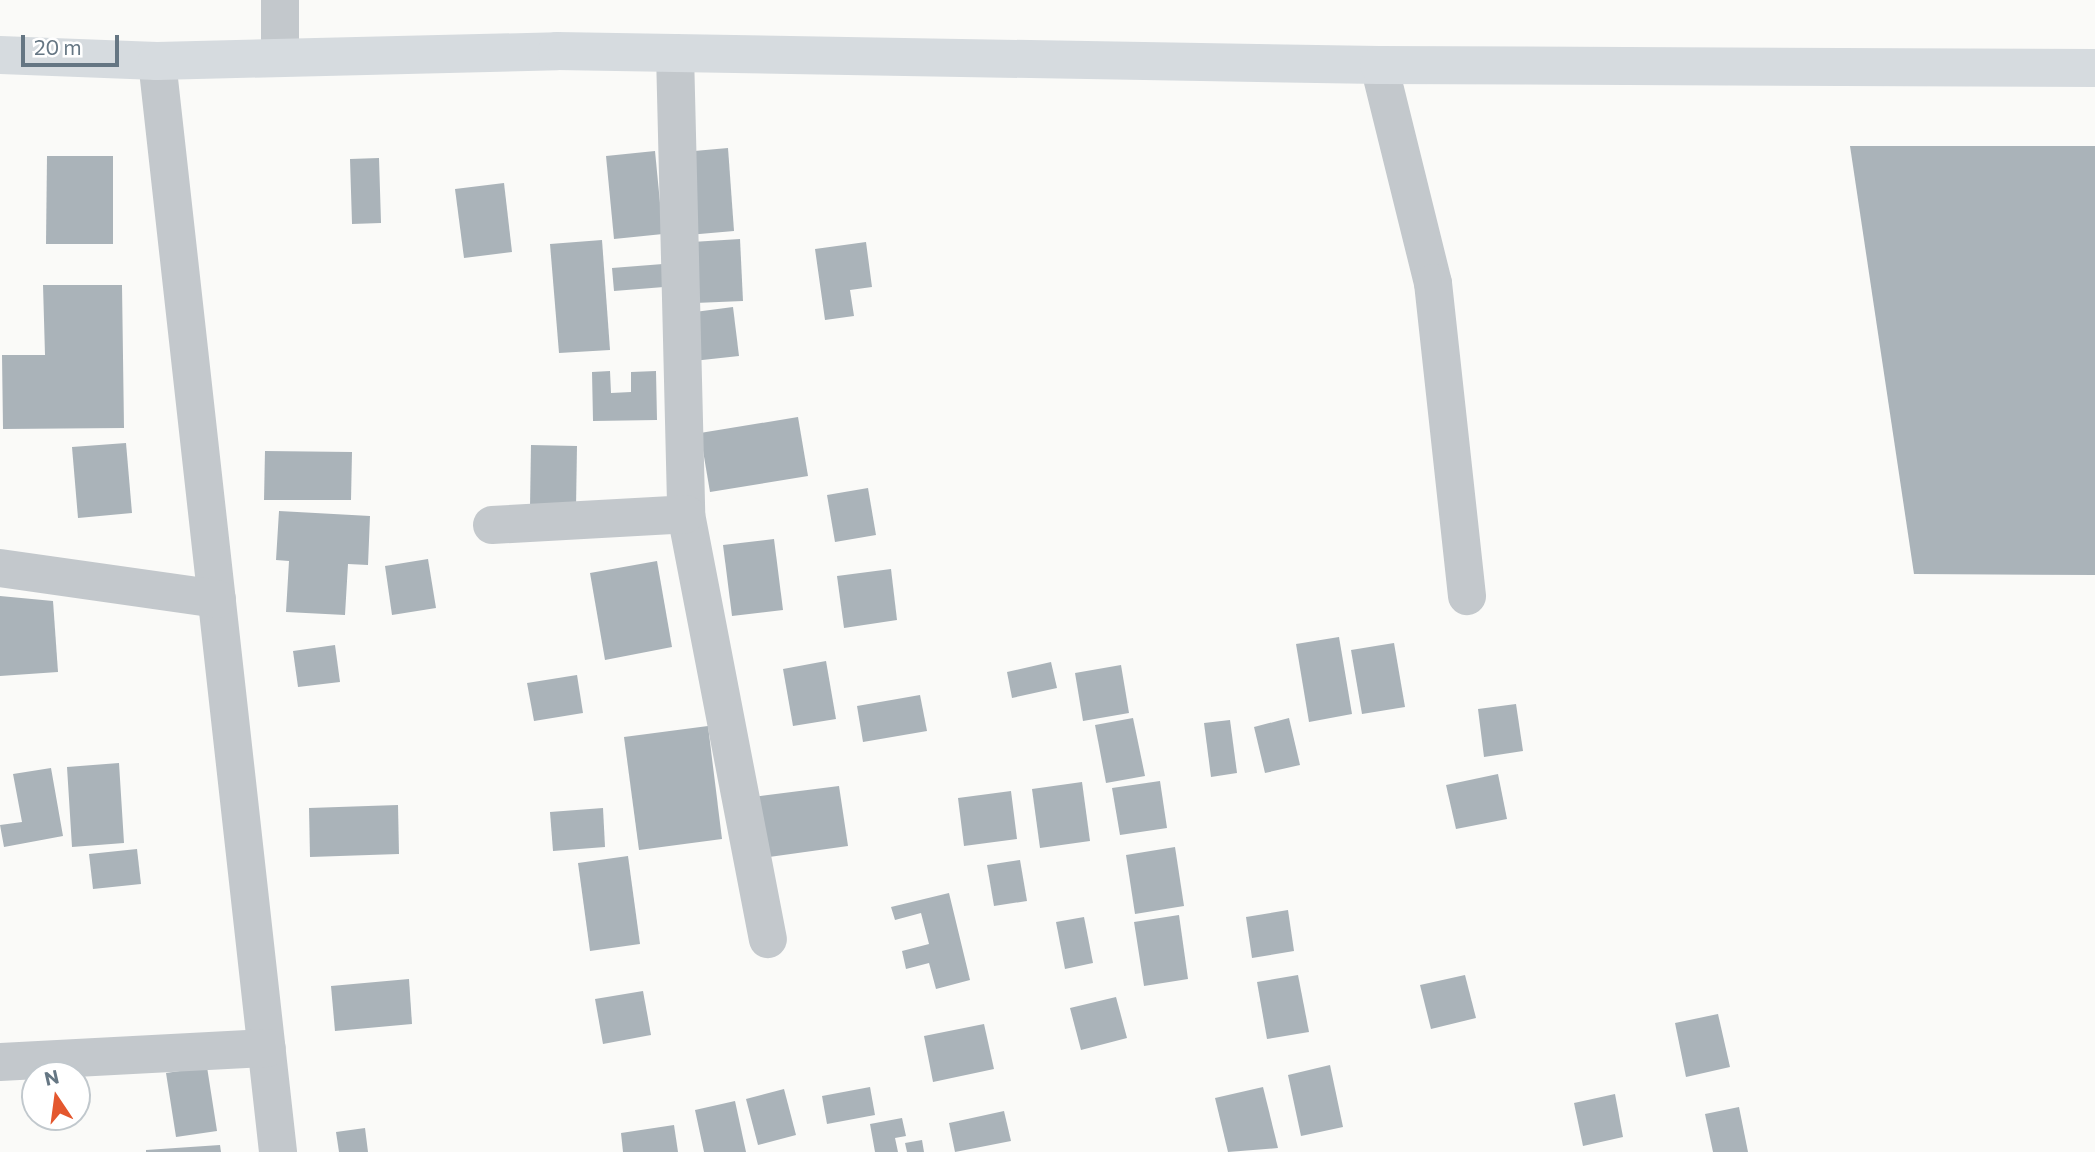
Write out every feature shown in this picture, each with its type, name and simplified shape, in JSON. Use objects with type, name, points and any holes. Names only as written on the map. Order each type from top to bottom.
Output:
[{"type":"main road","points":[[0,55],[157,61],[557,51],[1378,65],[2095,68]]},
{"type":"street","points":[[280,0],[280,58]]},
{"type":"street","points":[[675,53],[686,513],[768,939]]},
{"type":"street","points":[[157,61],[278,1152]]},
{"type":"street","points":[[1378,65],[1433,283],[1467,596]]},
{"type":"street","points":[[492,525],[686,513]]},
{"type":"street","points":[[0,568],[217,599]]},
{"type":"street","points":[[0,1062],[267,1048]]},
{"type":"building","points":[[1850,146],[2095,146],[2095,575],[1914,574]]},
{"type":"building","points":[[728,148],[734,231],[688,235],[683,152]]},
{"type":"building","points":[[655,151],[663,234],[614,239],[606,156]]},
{"type":"building","points":[[47,156],[113,156],[113,244],[46,244]]},
{"type":"building","points":[[379,158],[381,223],[352,224],[350,159]]},
{"type":"building","points":[[504,183],[512,252],[464,258],[455,189]]},
{"type":"building","points":[[740,239],[743,301],[695,303],[692,242]]},
{"type":"building","points":[[602,240],[610,350],[559,353],[550,244]]},
{"type":"building","points":[[866,242],[872,287],[850,290],[854,316],[825,320],[815,249]]},
{"type":"building","points":[[663,264],[664,287],[614,291],[612,268]]},
{"type":"building","points":[[43,285],[122,285],[124,428],[3,429],[2,355],[45,355]]},
{"type":"building","points":[[733,307],[739,356],[693,361],[687,313]]},
{"type":"building","points":[[610,371],[611,393],[631,392],[631,372],[656,371],[657,420],[593,421],[592,372]]},
{"type":"building","points":[[798,417],[808,476],[710,492],[700,433]]},
{"type":"building","points":[[126,443],[132,513],[78,518],[72,447]]},
{"type":"building","points":[[531,445],[577,446],[576,508],[530,507]]},
{"type":"building","points":[[265,451],[352,452],[351,500],[264,500]]},
{"type":"building","points":[[868,488],[876,535],[835,542],[827,495]]},
{"type":"building","points":[[279,511],[370,516],[368,565],[348,564],[345,615],[286,612],[289,561],[276,560]]},
{"type":"building","points":[[774,539],[783,610],[732,616],[723,545]]},
{"type":"building","points":[[428,559],[436,608],[392,615],[385,566]]},
{"type":"building","points":[[657,561],[672,647],[605,660],[590,573]]},
{"type":"building","points":[[891,569],[897,620],[844,628],[837,576]]},
{"type":"building","points":[[0,596],[53,601],[58,672],[0,676]]},
{"type":"building","points":[[1339,637],[1352,714],[1309,722],[1296,644]]},
{"type":"building","points":[[1394,643],[1405,707],[1362,714],[1351,650]]},
{"type":"building","points":[[335,645],[340,682],[298,687],[293,651]]},
{"type":"building","points":[[826,661],[836,719],[793,726],[783,669]]},
{"type":"building","points":[[1051,662],[1057,688],[1012,698],[1007,672]]},
{"type":"building","points":[[1121,665],[1129,713],[1083,721],[1075,673]]},
{"type":"building","points":[[577,675],[583,713],[534,721],[527,683]]},
{"type":"building","points":[[920,695],[927,731],[863,742],[857,706]]},
{"type":"building","points":[[1516,704],[1523,751],[1484,757],[1478,709]]},
{"type":"building","points":[[1133,718],[1145,776],[1106,783],[1095,725]]},
{"type":"building","points":[[1289,718],[1300,765],[1265,773],[1254,727]]},
{"type":"building","points":[[1230,720],[1237,773],[1211,777],[1204,723]]},
{"type":"building","points":[[708,726],[722,839],[639,850],[624,737]]},
{"type":"building","points":[[119,763],[124,843],[72,847],[67,767]]},
{"type":"building","points":[[51,768],[63,836],[4,847],[0,825],[22,822],[13,774]]},
{"type":"building","points":[[1498,774],[1507,819],[1456,829],[1446,785]]},
{"type":"building","points":[[1160,781],[1167,828],[1120,835],[1112,788]]},
{"type":"building","points":[[1082,782],[1090,841],[1040,848],[1032,789]]},
{"type":"building","points":[[839,786],[848,846],[762,858],[753,797]]},
{"type":"building","points":[[1011,791],[1017,839],[964,846],[958,798]]},
{"type":"building","points":[[398,805],[399,854],[310,857],[309,808]]},
{"type":"building","points":[[603,808],[605,847],[553,851],[550,812]]},
{"type":"building","points":[[1175,847],[1184,906],[1135,914],[1126,855]]},
{"type":"building","points":[[137,849],[141,884],[93,889],[89,854]]},
{"type":"building","points":[[628,856],[640,944],[590,951],[578,863]]},
{"type":"building","points":[[1020,860],[1027,901],[994,906],[987,865]]},
{"type":"building","points":[[949,893],[970,980],[936,989],[929,963],[906,969],[902,951],[929,944],[921,913],[895,920],[891,907]]},
{"type":"building","points":[[1288,910],[1294,951],[1252,958],[1246,917]]},
{"type":"building","points":[[1179,915],[1188,979],[1144,986],[1134,922]]},
{"type":"building","points":[[1084,917],[1093,963],[1065,969],[1056,922]]},
{"type":"building","points":[[1298,975],[1309,1032],[1267,1039],[1257,982]]},
{"type":"building","points":[[1465,975],[1476,1018],[1431,1029],[1420,985]]},
{"type":"building","points":[[409,979],[412,1024],[335,1031],[331,986]]},
{"type":"building","points":[[643,991],[651,1035],[603,1044],[595,999]]},
{"type":"building","points":[[1116,997],[1127,1038],[1081,1050],[1070,1008]]},
{"type":"building","points":[[1718,1014],[1730,1067],[1686,1077],[1675,1023]]},
{"type":"building","points":[[984,1024],[994,1069],[933,1082],[924,1036]]},
{"type":"building","points":[[1330,1065],[1343,1127],[1301,1136],[1288,1075]]},
{"type":"building","points":[[207,1067],[217,1131],[176,1137],[166,1073]]},
{"type":"building","points":[[870,1087],[875,1115],[827,1124],[822,1096]]},
{"type":"building","points":[[1263,1087],[1278,1148],[1228,1152],[1215,1098]]},
{"type":"building","points":[[784,1089],[796,1135],[758,1145],[746,1099]]},
{"type":"building","points":[[1615,1094],[1623,1137],[1583,1146],[1574,1103]]},
{"type":"building","points":[[735,1101],[746,1152],[704,1152],[695,1110]]},
{"type":"building","points":[[1739,1107],[1748,1152],[1713,1152],[1705,1114]]},
{"type":"building","points":[[1004,1111],[1011,1141],[955,1152],[949,1123]]},
{"type":"building","points":[[902,1118],[906,1136],[895,1138],[898,1152],[875,1152],[870,1124]]},
{"type":"building","points":[[674,1125],[678,1152],[623,1152],[621,1133]]},
{"type":"building","points":[[365,1128],[368,1152],[339,1152],[336,1132]]},
{"type":"building","points":[[922,1140],[924,1152],[907,1152],[905,1143]]},
{"type":"building","points":[[220,1145],[221,1152],[146,1152],[146,1150]]}]
